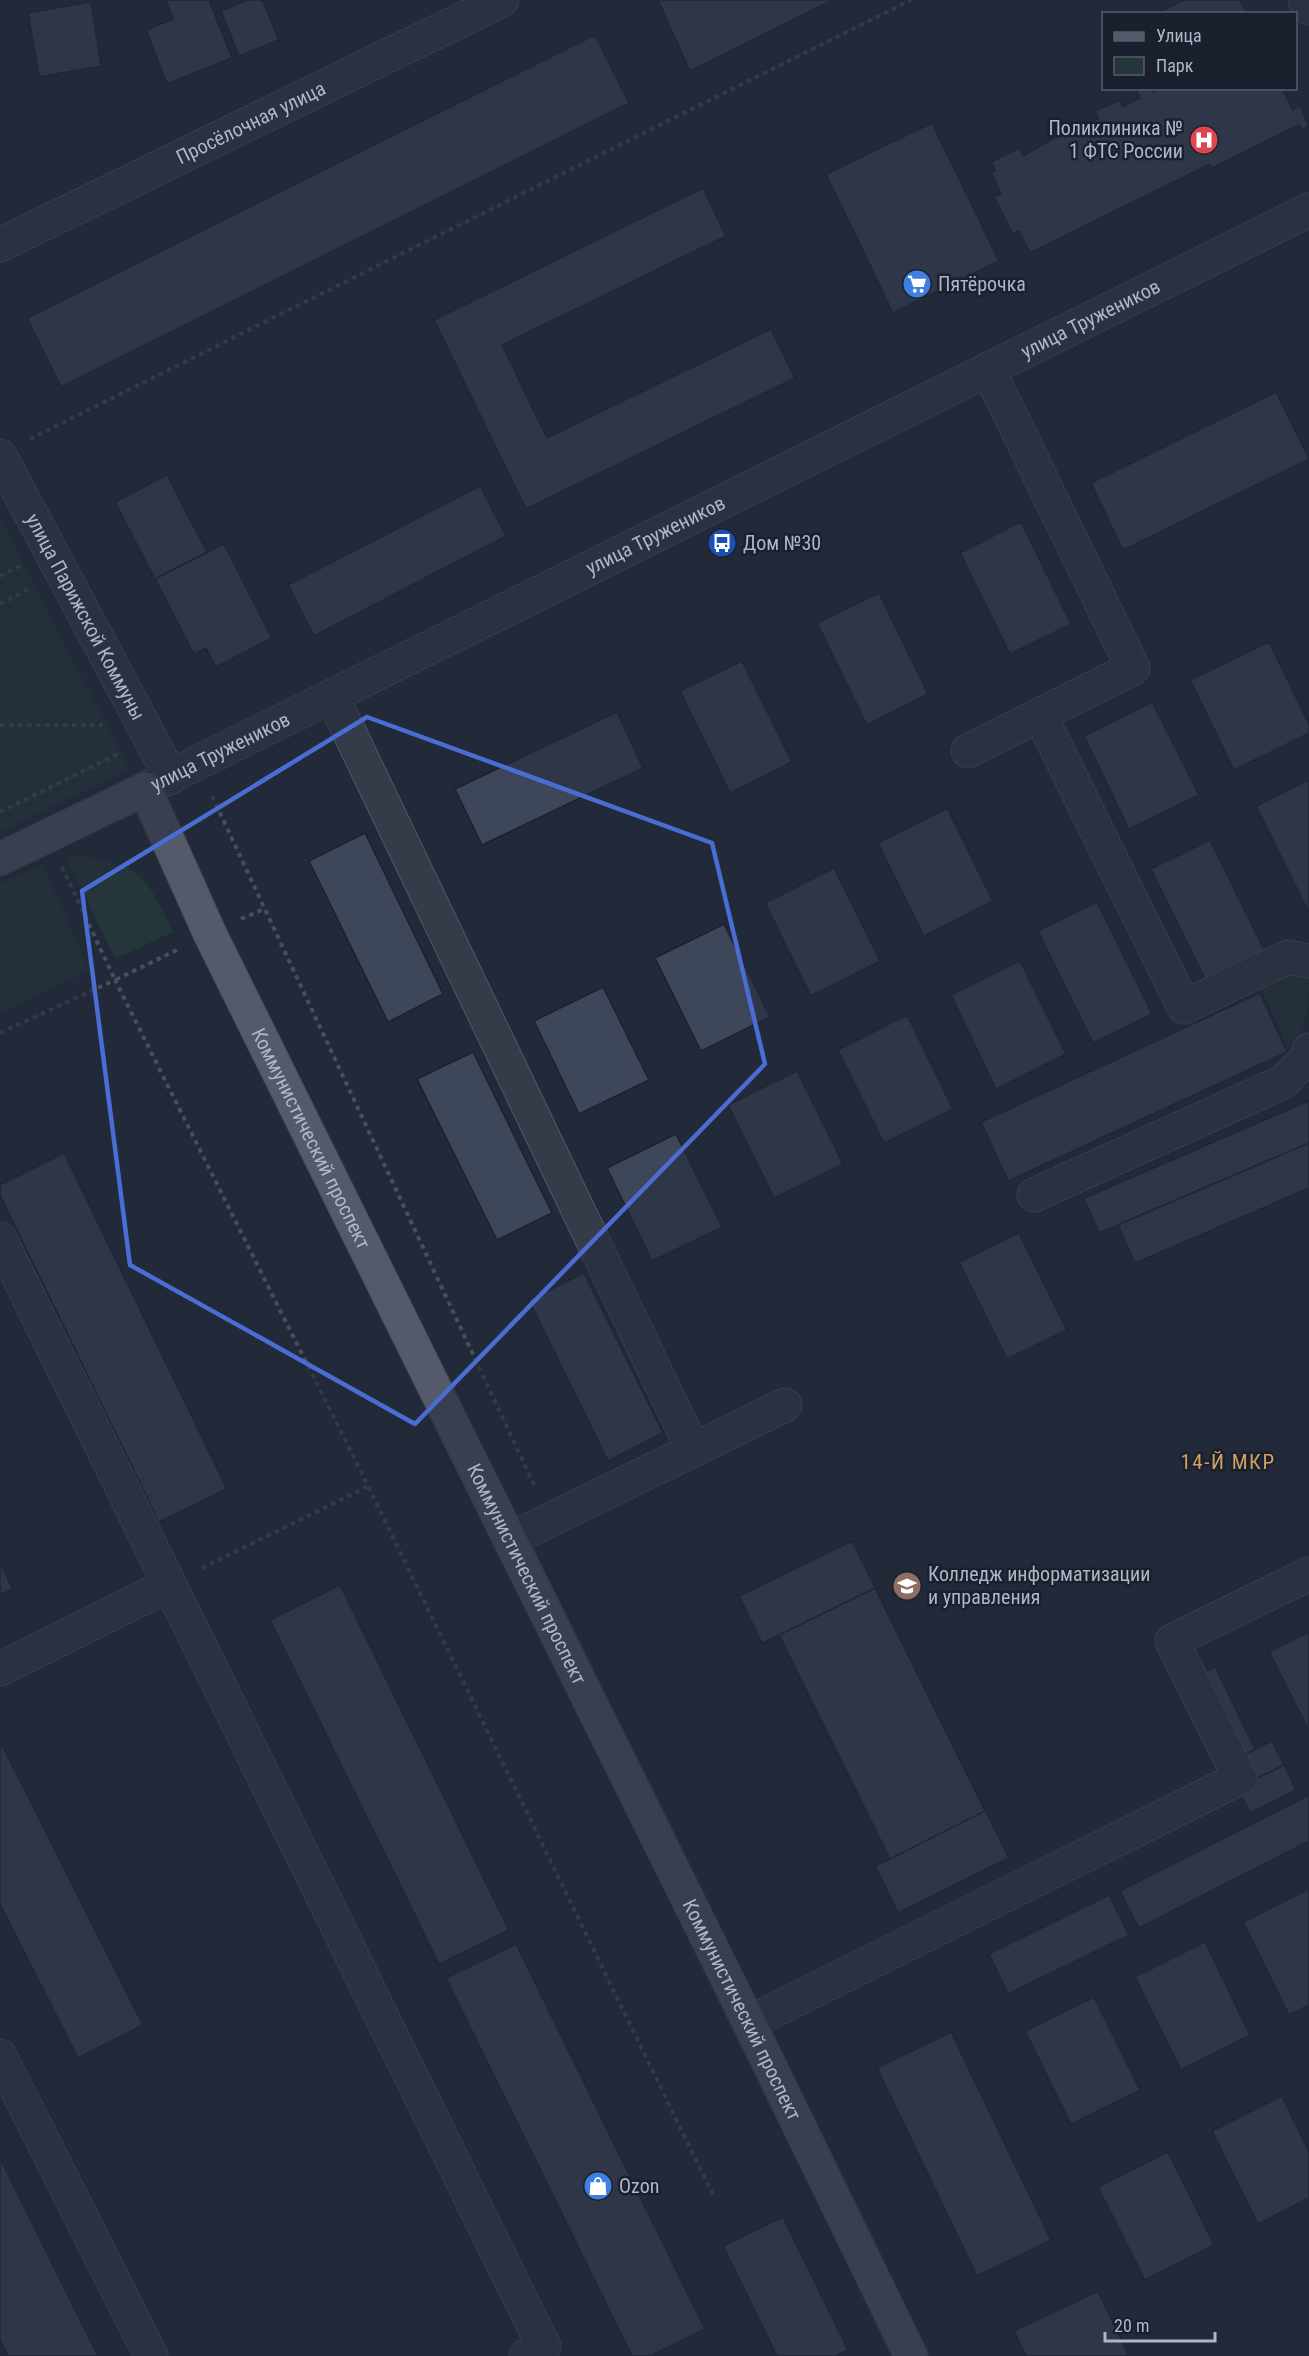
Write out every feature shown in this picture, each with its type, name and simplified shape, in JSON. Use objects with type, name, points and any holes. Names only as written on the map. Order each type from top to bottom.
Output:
[{"type":"main road","name":"улица Тружеников","points":[[0,859],[171,777]]},
{"type":"main road","name":"Коммунистический проспект","points":[[171,777],[210,934],[911,2356]]},
{"type":"street","name":"Просёлочная улица","points":[[0,244],[502,0]]},
{"type":"street","points":[[1305,0],[1309,8]]},
{"type":"street","name":"улица Тружеников","points":[[171,777],[1309,210]]},
{"type":"street","points":[[968,751],[1133,668],[988,369]]},
{"type":"street","name":"улица Парижской Коммуны","points":[[11,450],[137,731],[171,777]]},
{"type":"street","points":[[332,696],[693,1450]]},
{"type":"street","points":[[1040,715],[1184,1007],[1288,957],[1309,961]]},
{"type":"street","points":[[1034,1195],[1282,1082],[1308,1057]]},
{"type":"street","points":[[0,1239],[544,2347],[526,2356]]},
{"type":"street","points":[[509,1540],[785,1405]]},
{"type":"street","points":[[749,2024],[1240,1778],[1172,1641],[1309,1574]]},
{"type":"street","points":[[0,1669],[169,1585]]},
{"type":"street","points":[[0,2056],[151,2356]]},
{"type":"path","points":[[11,450],[911,0]]},
{"type":"path","points":[[0,725],[125,725],[137,731],[121,753],[0,812]]},
{"type":"path","points":[[171,777],[551,1520]]},
{"type":"path","points":[[47,837],[115,980],[368,1486],[714,2197]]},
{"type":"path","points":[[0,1033],[115,980]]},
{"type":"path","points":[[169,1585],[368,1486]]},
{"type":"highlighted area","points":[[367,717],[712,843],[765,1064],[415,1424],[130,1265],[82,891]]},
{"type":"green space","points":[[0,518],[129,769],[0,832]]},
{"type":"green space","points":[[84,856],[119,864],[141,878],[150,888],[173,932],[115,959],[66,857]]},
{"type":"green space","points":[[42,864],[90,971],[0,1013],[0,883]]},
{"type":"green space","points":[[1286,966],[1309,973],[1309,996],[1304,1024],[1289,1050],[1257,980]]},
{"type":"building","points":[[166,0],[209,0],[232,58],[167,84],[146,30],[173,19]]},
{"type":"building","points":[[247,0],[262,0],[279,40],[239,56],[221,11]]},
{"type":"building","points":[[658,0],[833,0],[690,71]]},
{"type":"building","points":[[1184,0],[1240,0],[1246,12],[1160,12]]},
{"type":"building","points":[[91,2],[101,66],[39,77],[28,13]]},
{"type":"building","points":[[595,35],[629,103],[61,387],[27,318]]},
{"type":"building","points":[[1283,90],[1293,110],[1300,106],[1309,126],[1302,130],[1299,125],[1212,168],[1210,164],[1030,253],[1019,231],[1013,234],[994,197],[1001,194],[991,172],[995,170],[991,162],[1019,148],[1023,156],[1077,125],[1083,126],[1099,118],[1095,111],[1120,100],[1123,107],[1140,98],[1137,91]]},
{"type":"building","points":[[932,123],[999,261],[893,313],[826,174]]},
{"type":"building","points":[[703,188],[726,236],[502,345],[547,438],[771,329],[795,378],[526,509],[434,320]]},
{"type":"building","points":[[1276,392],[1309,459],[1123,550],[1091,483]]},
{"type":"building","points":[[167,475],[207,552],[155,579],[115,502]]},
{"type":"building","points":[[480,486],[506,536],[314,636],[288,585]]},
{"type":"building","points":[[1021,522],[1071,624],[1010,654],[960,553]]},
{"type":"building","points":[[224,544],[272,638],[216,667],[206,648],[194,654],[155,579]]},
{"type":"building","points":[[879,593],[928,694],[867,725],[817,623]]},
{"type":"building","points":[[1269,642],[1309,724],[1309,733],[1234,770],[1190,680]]},
{"type":"building","points":[[742,661],[792,762],[730,793],[680,691]]},
{"type":"building","points":[[1152,702],[1199,795],[1129,829],[1084,736]]},
{"type":"building","points":[[617,712],[643,768],[482,845],[455,789]]},
{"type":"building","points":[[1309,780],[1309,913],[1256,806]]},
{"type":"building","points":[[947,808],[993,901],[924,936],[878,843]]},
{"type":"building","points":[[365,833],[443,994],[388,1022],[309,861]]},
{"type":"building","points":[[1210,840],[1265,952],[1206,981],[1151,869]]},
{"type":"building","points":[[834,868],[880,961],[811,996],[765,903]]},
{"type":"building","points":[[1097,902],[1152,1014],[1093,1043],[1038,931]]},
{"type":"building","points":[[724,924],[770,1017],[701,1051],[655,958]]},
{"type":"building","points":[[1020,961],[1066,1054],[996,1089],[951,995]]},
{"type":"building","points":[[603,987],[649,1080],[579,1114],[534,1021]]},
{"type":"building","points":[[1260,993],[1287,1052],[1008,1181],[981,1122]]},
{"type":"building","points":[[907,1015],[953,1109],[884,1143],[838,1050]]},
{"type":"building","points":[[473,1052],[552,1213],[497,1240],[417,1079]]},
{"type":"building","points":[[797,1071],[843,1164],[774,1198],[728,1105]]},
{"type":"building","points":[[1309,1101],[1309,1143],[1099,1233],[1084,1198]]},
{"type":"building","points":[[676,1134],[722,1227],[652,1261],[607,1168]]},
{"type":"building","points":[[1309,1143],[1309,1188],[1135,1263],[1118,1225]]},
{"type":"building","points":[[64,1153],[227,1489],[159,1522],[0,1195],[0,1185]]},
{"type":"building","points":[[1019,1233],[1067,1330],[1007,1359],[959,1262]]},
{"type":"building","points":[[584,1273],[663,1433],[608,1461],[529,1300]]},
{"type":"building","points":[[852,1541],[1009,1858],[898,1913],[875,1866],[890,1859],[779,1635],[762,1643],[739,1596]]},
{"type":"building","points":[[0,1562],[13,1589],[0,1595]]},
{"type":"building","points":[[340,1585],[509,1930],[439,1964],[270,1620]]},
{"type":"building","points":[[875,1588],[985,1811],[890,1859],[779,1635]]},
{"type":"building","points":[[1309,1632],[1309,1731],[1269,1652]]},
{"type":"building","points":[[1215,1667],[1255,1749],[1236,1759],[1195,1676]]},
{"type":"building","points":[[0,1741],[143,2025],[78,2058],[0,1904]]},
{"type":"building","points":[[1272,1741],[1284,1765],[1248,1783],[1236,1759]]},
{"type":"building","points":[[1284,1765],[1296,1790],[1250,1813],[1238,1788]]},
{"type":"building","points":[[1309,1795],[1309,1841],[1139,1928],[1120,1891]]},
{"type":"building","points":[[1309,1889],[1309,2005],[1289,2015],[1243,1922]]},
{"type":"building","points":[[1109,1895],[1129,1935],[1008,1994],[989,1954]]},
{"type":"building","points":[[1205,1942],[1250,2035],[1181,2070],[1135,1977]]},
{"type":"building","points":[[516,1944],[705,2329],[650,2356],[632,2356],[446,1978]]},
{"type":"building","points":[[1094,1997],[1140,2090],[1071,2124],[1025,2031]]},
{"type":"building","points":[[951,2032],[1051,2240],[977,2276],[877,2068]]},
{"type":"building","points":[[1282,2096],[1309,2152],[1309,2198],[1258,2224],[1212,2131]]},
{"type":"building","points":[[1168,2152],[1214,2245],[1145,2280],[1098,2187]]},
{"type":"building","points":[[0,2158],[98,2356],[8,2356],[0,2339]]},
{"type":"building","points":[[783,2217],[848,2350],[835,2356],[777,2356],[723,2246]]},
{"type":"building","points":[[1098,2291],[1129,2356],[1026,2356],[1014,2331]]},
{"type":"place","name":"Поликлиника № 1 ФТС России","points":[[1204,140]]},
{"type":"place","name":"Пятёрочка","points":[[917,284]]},
{"type":"place","name":"Дом №30","points":[[722,543]]},
{"type":"place","name":"Колледж информатизации и управления","points":[[907,1586]]},
{"type":"place","name":"Ozon","points":[[598,2186]]},
{"type":"district","name":"14-Й МКР","points":[[1228,1462]]}]
